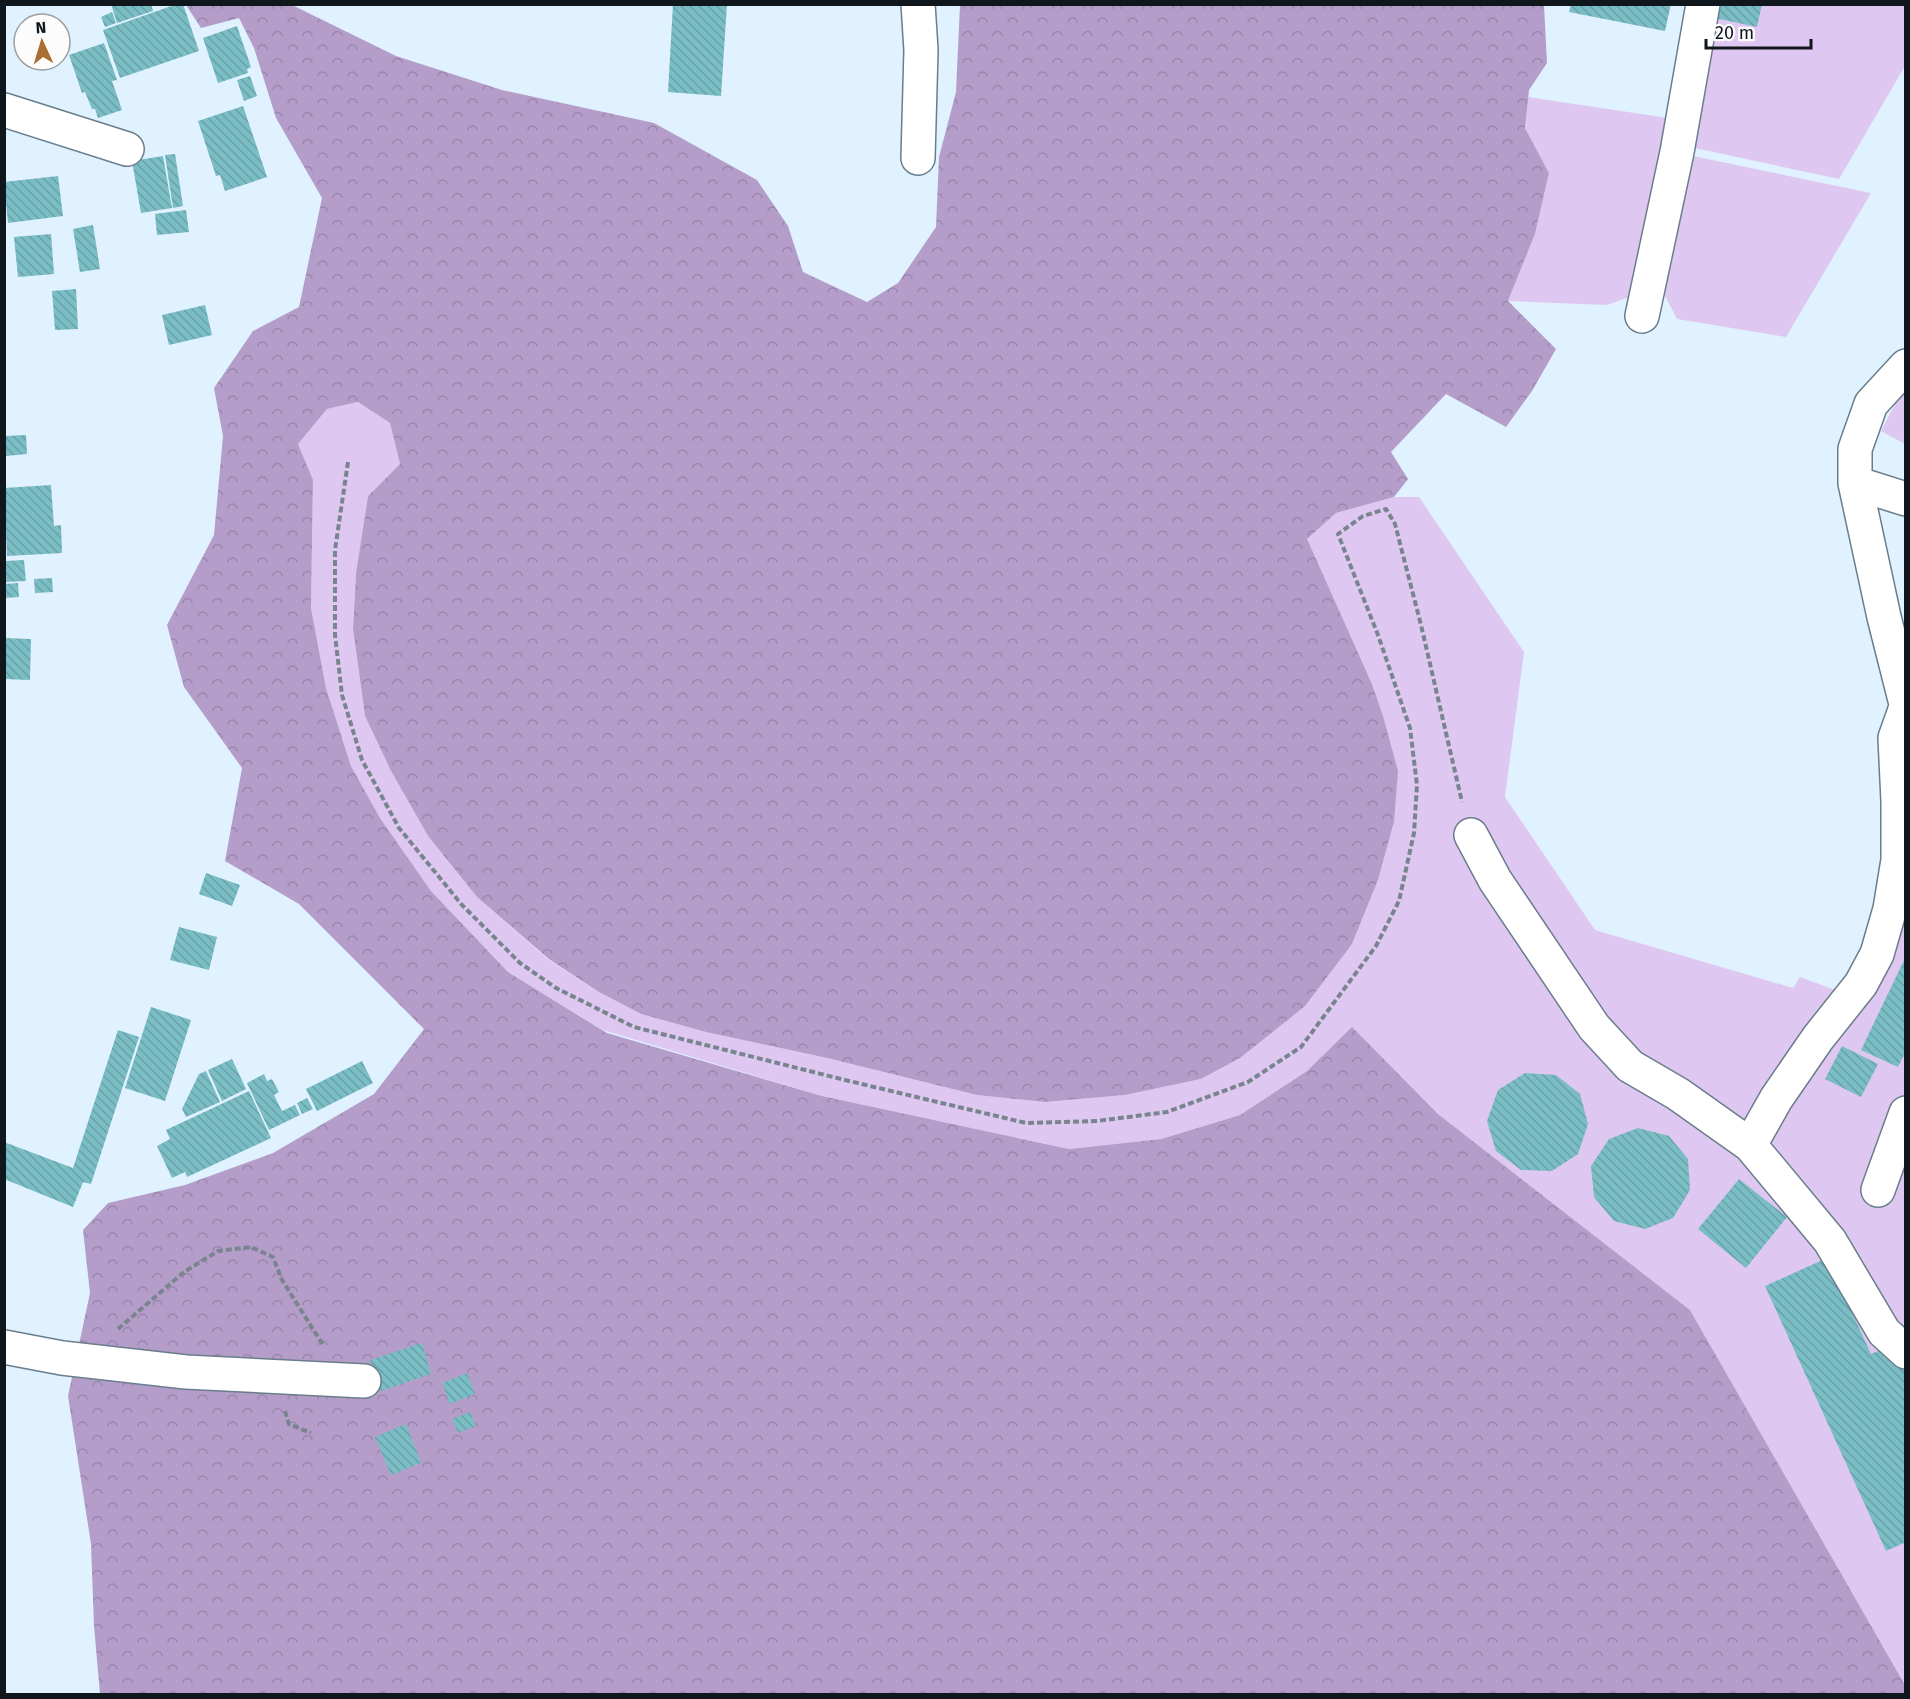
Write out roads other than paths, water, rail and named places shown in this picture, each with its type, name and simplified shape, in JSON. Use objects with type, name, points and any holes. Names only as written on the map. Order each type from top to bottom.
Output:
[{"type":"lane","points":[[918,4],[921,50],[918,158]]},
{"type":"lane","points":[[1642,316],[1677,152],[1703,4]]},
{"type":"lane","points":[[4,110],[127,149]]},
{"type":"lane","points":[[1750,1145],[1776,1099],[1818,1038],[1861,984],[1877,954],[1890,909],[1898,860],[1895,738],[1905,706],[1856,483],[1855,449],[1871,404],[1905,366]]},
{"type":"lane","points":[[1856,483],[1905,499]]},
{"type":"lane","points":[[1471,835],[1495,880],[1594,1027],[1630,1066],[1678,1094],[1750,1145],[1830,1240],[1884,1332],[1905,1352]]},
{"type":"lane","points":[[1878,1190],[1905,1113]]},
{"type":"lane","points":[[4,1347],[84,1361],[208,1374],[353,1381]]}]
